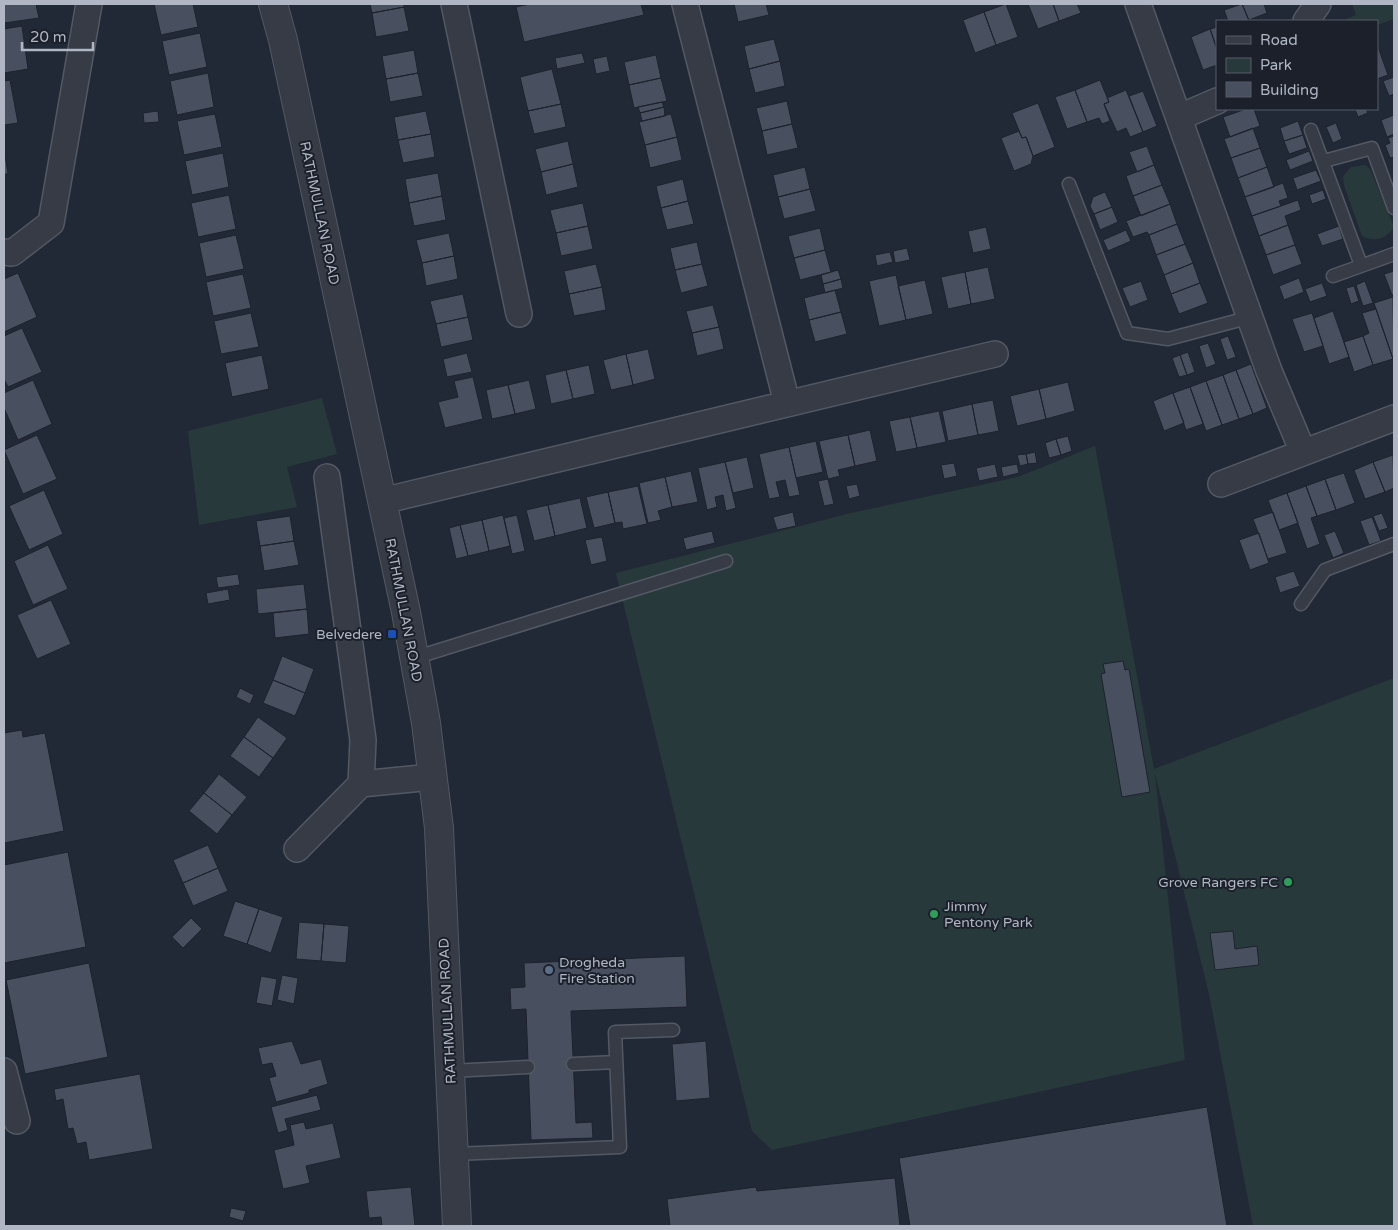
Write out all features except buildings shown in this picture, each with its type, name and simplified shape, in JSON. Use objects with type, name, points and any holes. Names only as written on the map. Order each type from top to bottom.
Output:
[{"type":"street","points":[[4,252],[12,253],[51,223],[89,4]]},
{"type":"street","name":"RATHMULLAN ROAD","points":[[272,4],[283,40],[414,658],[439,828],[458,1226]]},
{"type":"street","points":[[454,4],[519,314]]},
{"type":"street","points":[[686,4],[787,403]]},
{"type":"street","points":[[1138,4],[1180,117],[1269,371],[1303,452]]},
{"type":"street","points":[[1307,20],[1318,4]]},
{"type":"street","points":[[1180,117],[1216,101]]},
{"type":"street","points":[[382,501],[995,354]]},
{"type":"street","points":[[1221,484],[1394,418]]},
{"type":"street","points":[[326,477],[363,740],[361,784]]},
{"type":"street","points":[[297,849],[361,784],[432,777]]},
{"type":"street","points":[[4,1071],[17,1121]]},
{"type":"lane","points":[[1311,130],[1361,265]]},
{"type":"lane","points":[[1324,161],[1372,148],[1394,208]]},
{"type":"lane","points":[[1069,184],[1127,333],[1168,339],[1250,317]]},
{"type":"lane","points":[[1333,276],[1394,254]]},
{"type":"lane","points":[[1301,604],[1325,570],[1394,544]]},
{"type":"lane","points":[[414,658],[726,561]]},
{"type":"lane","points":[[454,1154],[620,1147],[615,1032],[673,1030]]},
{"type":"lane","points":[[573,1064],[616,1062]]},
{"type":"lane","points":[[450,1071],[528,1067]]},
{"type":"green space","points":[[1352,4],[1394,4],[1394,19],[1378,25],[1378,20],[1344,20],[1356,15]]},
{"type":"green space","points":[[1365,165],[1370,169],[1394,227],[1387,235],[1380,239],[1362,236],[1344,185],[1343,176],[1351,167]]},
{"type":"green space","points":[[322,398],[337,454],[287,467],[297,507],[199,525],[188,431]]},
{"type":"green space","name":"Jimmy Pentony Park","points":[[1095,446],[1154,769],[1394,678],[1394,1226],[1253,1226],[1209,994],[1155,774],[1185,1060],[772,1150],[752,1131],[616,573],[851,513],[1018,477]]},
{"type":"place","name":"Belvedere","points":[[392,634]]},
{"type":"place","name":"Grove Rangers FC","points":[[1288,882]]},
{"type":"place","name":"Jimmy Pentony Park","points":[[934,914]]},
{"type":"place","name":"Drogheda Fire Station","points":[[549,970]]}]
